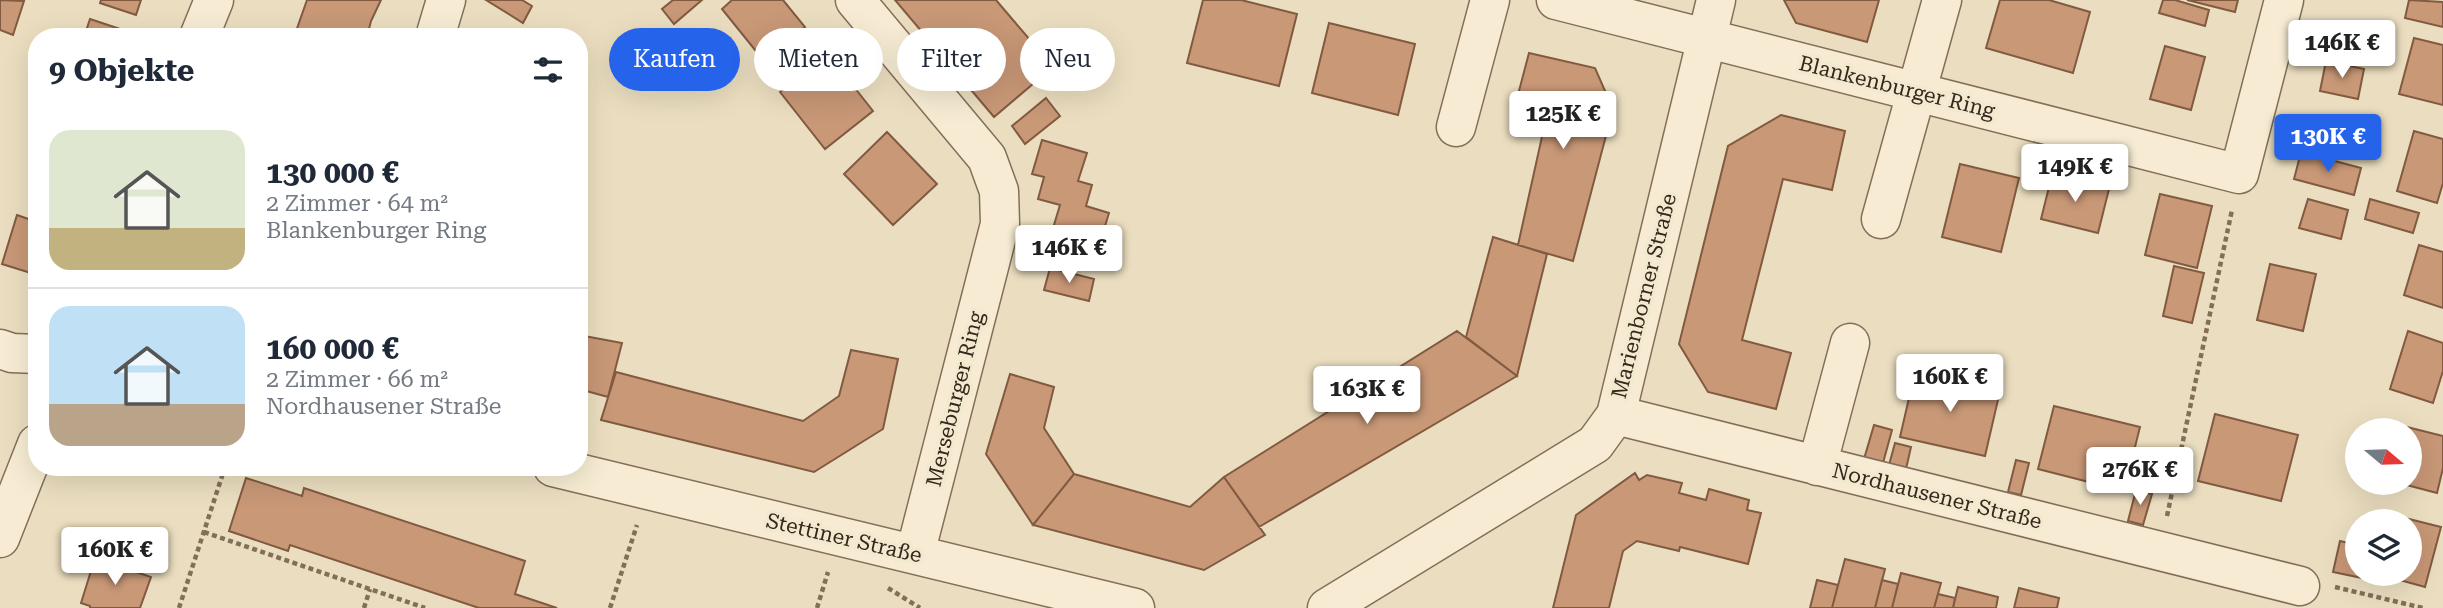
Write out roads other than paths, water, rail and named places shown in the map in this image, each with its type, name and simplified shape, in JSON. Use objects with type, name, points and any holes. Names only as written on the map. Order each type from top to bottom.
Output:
[{"type":"street","points":[[203,28],[214,0]]},
{"type":"street","points":[[438,28],[446,0]]},
{"type":"street","name":"Merseburger Ring","points":[[855,0],[987,158],[999,191],[1000,224],[915,555]]},
{"type":"street","points":[[1456,127],[1490,0]]},
{"type":"street","name":"Blankenburger Ring","points":[[1556,0],[2239,174],[2284,0]]},
{"type":"street","name":"Marienborner Straße","points":[[1326,608],[1595,444],[1616,415],[1716,0]]},
{"type":"street","points":[[1881,219],[1942,0]]},
{"type":"street","points":[[1817,466],[1850,343]]},
{"type":"street","points":[[0,349],[28,354]]},
{"type":"street","name":"Nordhausener Straße","points":[[1616,415],[2300,586]]},
{"type":"street","points":[[0,538],[28,467]]},
{"type":"street","name":"Stettiner Straße","points":[[588,475],[1135,608]]}]
